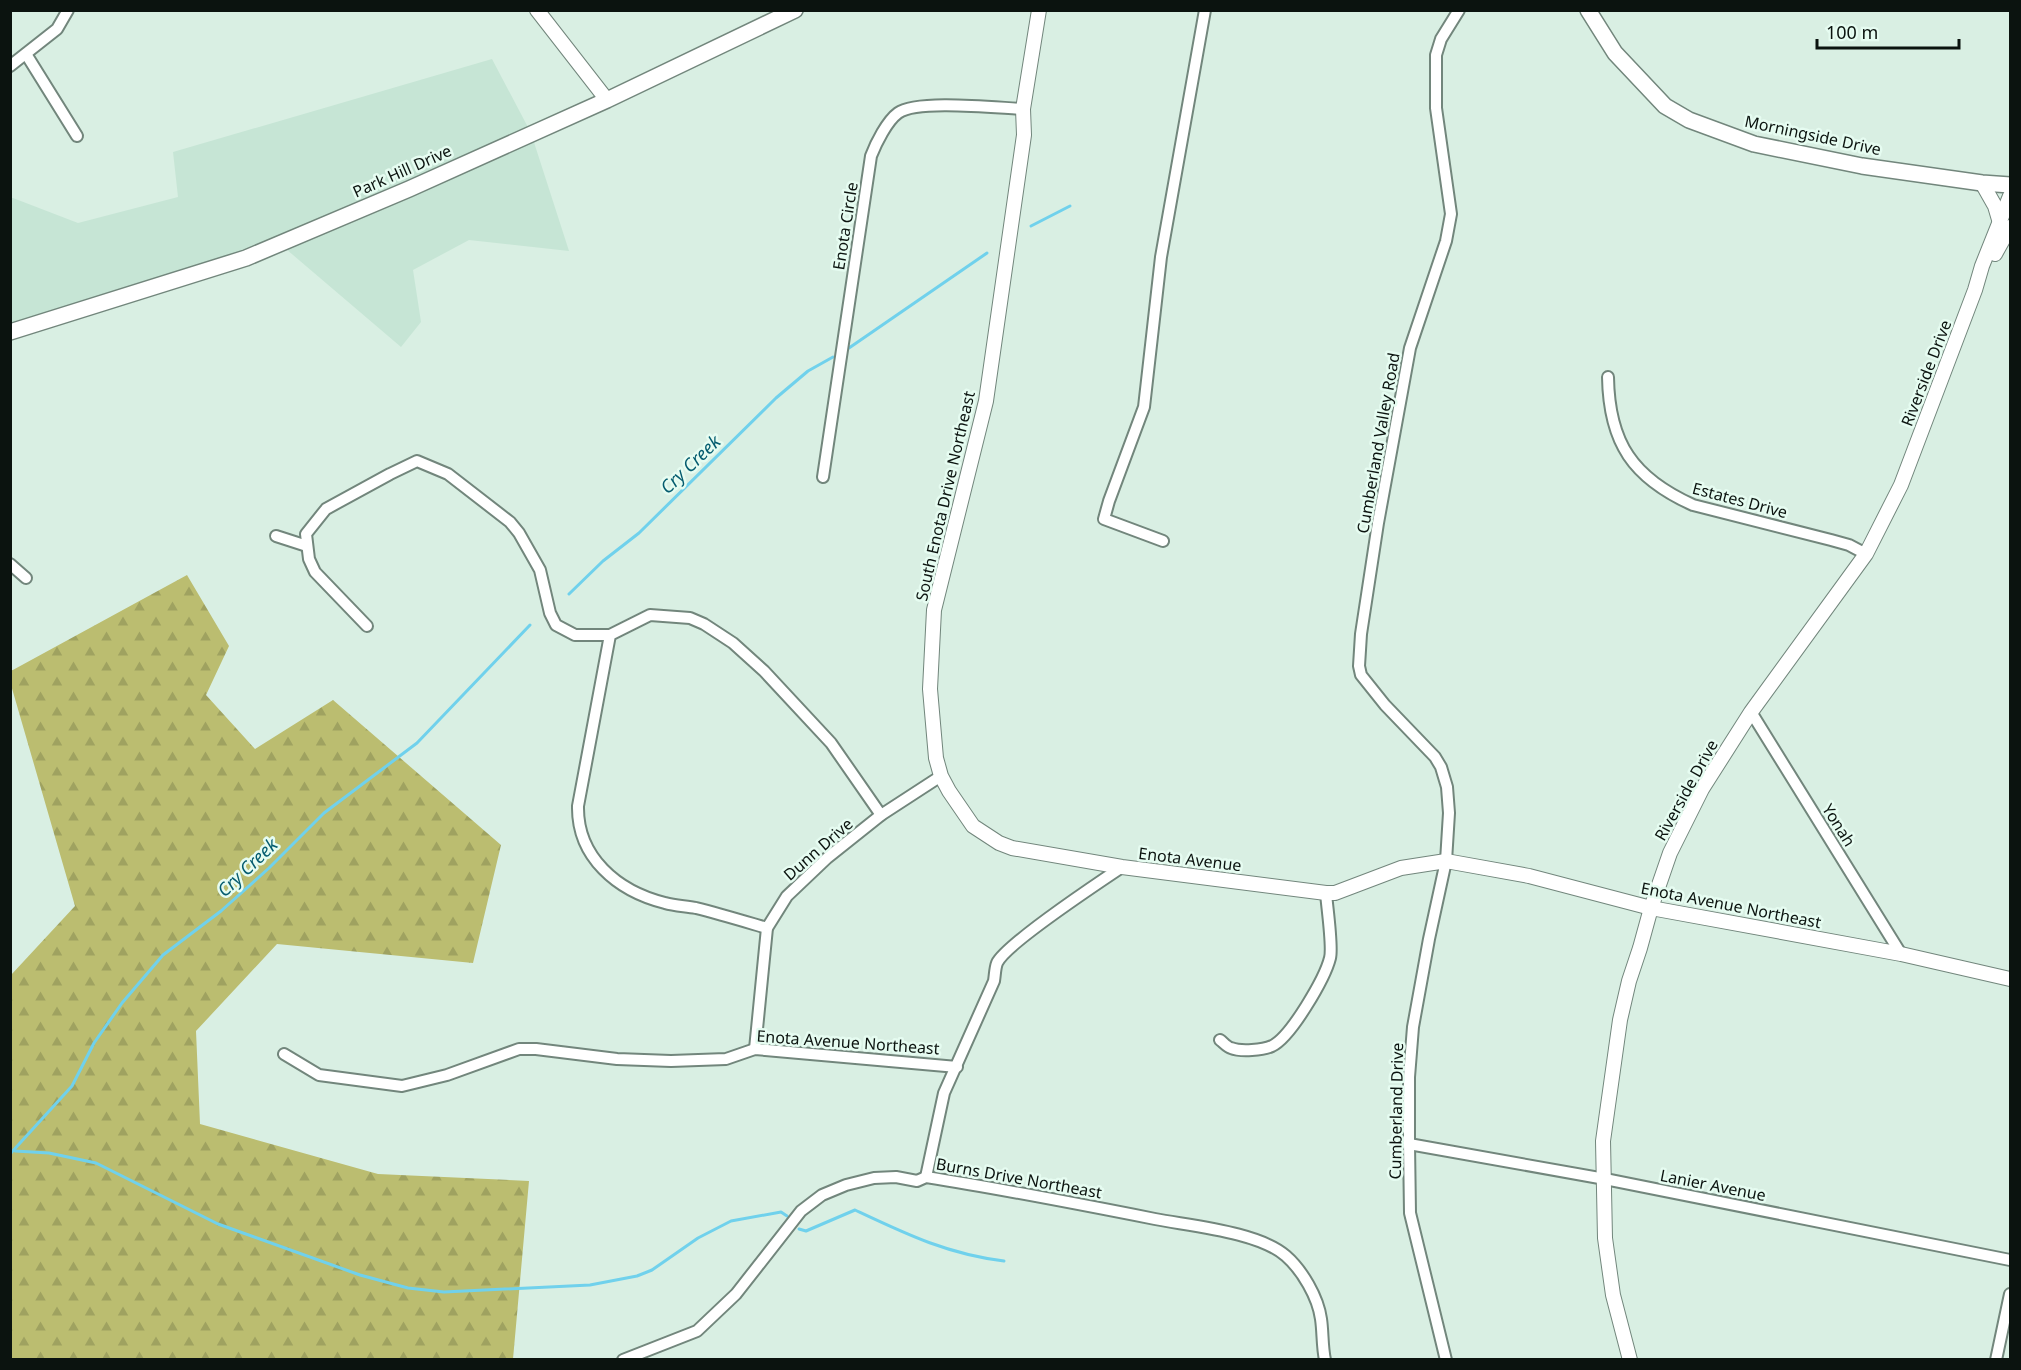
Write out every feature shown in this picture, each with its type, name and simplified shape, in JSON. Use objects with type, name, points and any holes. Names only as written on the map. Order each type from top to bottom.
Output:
[{"type":"main road","name":"Park Hill Drive","points":[[10,332],[246,258],[409,189],[607,100],[795,10]]},
{"type":"main road","name":"Morningside Drive","points":[[1588,10],[1615,53],[1633,73],[1665,106],[1689,120],[1754,144],[1862,166],[2010,185]]},
{"type":"street","points":[[10,66],[57,29],[68,10]]},
{"type":"street","points":[[537,10],[607,100]]},
{"type":"street","name":"South Enota Drive Northeast","points":[[1039,10],[1023,109],[1024,135],[986,401],[934,610],[930,689],[936,758],[941,776],[972,826],[999,843],[1032,852],[1122,867]]},
{"type":"street","points":[[1163,541],[1104,519],[1144,407],[1161,257],[1205,10]]},
{"type":"street","name":"Cumberland Valley Road","points":[[1446,861],[1449,813],[1447,787],[1441,768],[1435,757],[1384,705],[1361,675],[1359,666],[1361,634],[1378,523],[1410,348],[1446,241],[1451,214],[1436,108],[1436,56],[1441,39],[1459,10]]},
{"type":"street","points":[[26,54],[77,136]]},
{"type":"street","name":"Enota Circle","points":[[823,477],[871,156],[877,140],[897,113],[908,108],[958,105],[1023,109]]},
{"type":"street","points":[[1982,183],[2007,229]]},
{"type":"street","name":"Riverside Drive","points":[[1630,1359],[1613,1295],[1605,1238],[1604,1141],[1620,1020],[1651,908],[1670,852],[1702,789],[1750,712],[1866,554],[1901,485],[1975,290],[2007,229],[2010,196]]},
{"type":"street","name":"Estates Drive","points":[[1608,377],[1608,394],[1616,431],[1626,453],[1638,470],[1653,484],[1693,505],[1840,543],[1866,554]]},
{"type":"street","points":[[367,626],[315,573],[309,559],[306,534],[326,509],[417,461],[448,474],[510,522],[519,533],[540,570],[549,613],[556,625],[575,635],[610,635],[650,615],[690,618],[704,624],[733,643],[764,671],[831,743],[881,814]]},
{"type":"street","points":[[276,536],[307,546]]},
{"type":"street","points":[[10,564],[26,578]]},
{"type":"street","points":[[610,635],[578,806],[579,827],[590,853],[602,869],[629,890],[664,903],[694,908],[767,928]]},
{"type":"street","name":"Yonah","points":[[1750,712],[1901,954]]},
{"type":"street","name":"Dunn Drive","points":[[755,1049],[767,928],[787,896],[827,858],[881,814],[941,776]]},
{"type":"street","name":"Enota Avenue","points":[[926,1177],[944,1093],[994,981],[997,963],[1002,955],[1019,940],[1122,867],[1335,893],[1401,868],[1446,861]]},
{"type":"street","name":"Enota Avenue Northeast","points":[[1446,861],[1529,876],[1651,908],[1901,954],[2010,979]]},
{"type":"street","name":"Cumberland Drive","points":[[1446,861],[1413,1027],[1409,1077],[1410,1213],[1446,1359]]},
{"type":"street","points":[[1220,1040],[1231,1048],[1266,1048],[1284,1037],[1309,1002],[1330,957],[1326,893]]},
{"type":"street","name":"Enota Avenue Northeast","points":[[284,1054],[319,1075],[402,1086],[447,1076],[519,1049],[536,1048],[617,1059],[671,1061],[726,1059],[755,1049],[957,1067]]},
{"type":"street","name":"Lanier Avenue","points":[[1409,1144],[1605,1179],[2010,1260]]},
{"type":"street","name":"Burns Drive Northeast","points":[[623,1359],[697,1331],[736,1294],[801,1211],[822,1195],[846,1185],[874,1178],[896,1177],[917,1181],[926,1177],[1007,1190],[1233,1234],[1272,1245],[1288,1257],[1302,1275],[1314,1297],[1321,1318],[1325,1359]]},
{"type":"street","points":[[1996,1359],[2010,1294]]},
{"type":"shaded area","points":[[492,59],[531,133],[569,251],[469,240],[413,270],[421,322],[401,347],[286,249],[11,332],[10,198],[78,223],[178,197],[173,152]]},
{"type":"green space","points":[[187,575],[229,646],[206,695],[255,749],[333,700],[501,845],[473,963],[277,944],[196,1031],[200,1124],[378,1174],[529,1181],[513,1359],[11,1359],[11,975],[75,906],[11,685],[11,671]]},
{"type":"waterway","name":"Cry Creek","points":[[1031,226],[1070,206]]},
{"type":"waterway","name":"Cry Creek","points":[[849,348],[987,253]]},
{"type":"waterway","name":"Cry Creek","points":[[569,594],[603,561],[639,533],[776,398],[808,371],[833,357]]},
{"type":"waterway","name":"Cry Creek","points":[[10,1154],[72,1086],[94,1043],[122,1003],[163,955],[221,911],[269,868],[324,813],[417,743],[530,625]]},
{"type":"waterway","points":[[15,1151],[49,1153],[96,1163],[218,1224],[360,1275],[408,1288],[444,1292],[590,1285],[637,1276],[652,1270],[698,1238],[731,1221],[781,1212],[787,1216]]},
{"type":"waterway","points":[[799,1229],[806,1231],[855,1210],[945,1248],[1004,1261]]}]
